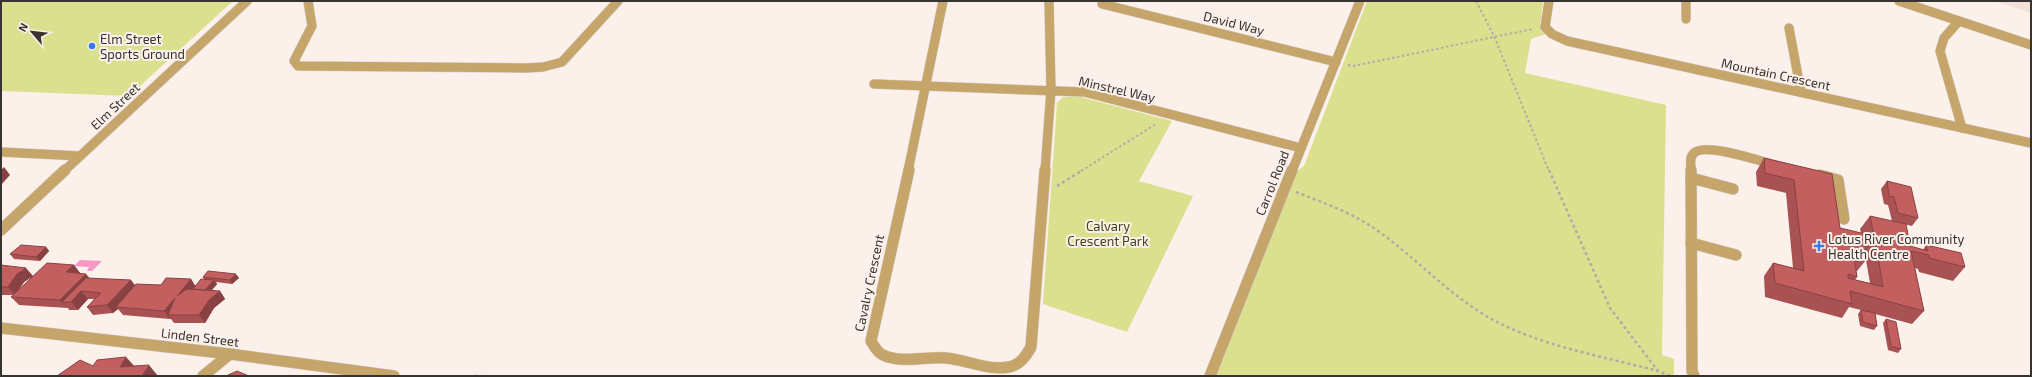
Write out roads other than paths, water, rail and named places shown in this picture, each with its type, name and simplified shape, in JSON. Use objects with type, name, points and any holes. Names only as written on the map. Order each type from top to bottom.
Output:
[{"type":"street","name":"Elm Street","points":[[1,230],[247,1]]},
{"type":"street","points":[[308,1],[312,26],[294,61],[298,66],[526,68],[543,67],[562,62],[618,1]]},
{"type":"street","name":"Cavalry Crescent","points":[[943,1],[927,86],[871,341],[876,350],[882,354],[893,357],[946,358],[988,368],[1012,367],[1028,354],[1031,347],[1052,90],[1049,1]]},
{"type":"street","name":"Carrol Road","points":[[1210,376],[1360,1]]},
{"type":"street","name":"Mountain Crescent","points":[[1549,1],[1545,27],[1552,34],[1567,41],[2031,143]]},
{"type":"street","points":[[1686,1],[1686,19]]},
{"type":"street","points":[[1899,1],[2031,45]]},
{"type":"street","name":"David Way","points":[[1102,4],[1336,62]]},
{"type":"street","points":[[1959,21],[1944,38],[1940,52],[1962,128]]},
{"type":"street","points":[[1789,28],[1801,92]]},
{"type":"street","name":"Minstrel Way","points":[[874,84],[1084,92],[1301,148]]},
{"type":"street","points":[[1694,376],[1692,371],[1691,158],[1694,153],[1700,150],[1715,150],[1784,167]]},
{"type":"street","points":[[1,152],[80,156]]},
{"type":"street","points":[[1807,172],[1838,180],[1844,219]]},
{"type":"street","points":[[1691,178],[1733,189]]},
{"type":"street","points":[[1691,243],[1736,254]]},
{"type":"street","name":"Linden Street","points":[[1,328],[230,354],[394,376]]},
{"type":"street","points":[[203,376],[230,354]]},
{"type":"place","name":"Elm Street Sports Ground","points":[[92,46]]},
{"type":"place","name":"Lotus River Community Health Centre","points":[[1819,246]]},
{"type":"park label","name":"Calvary Crescent Park","points":[[1108,234]]}]
